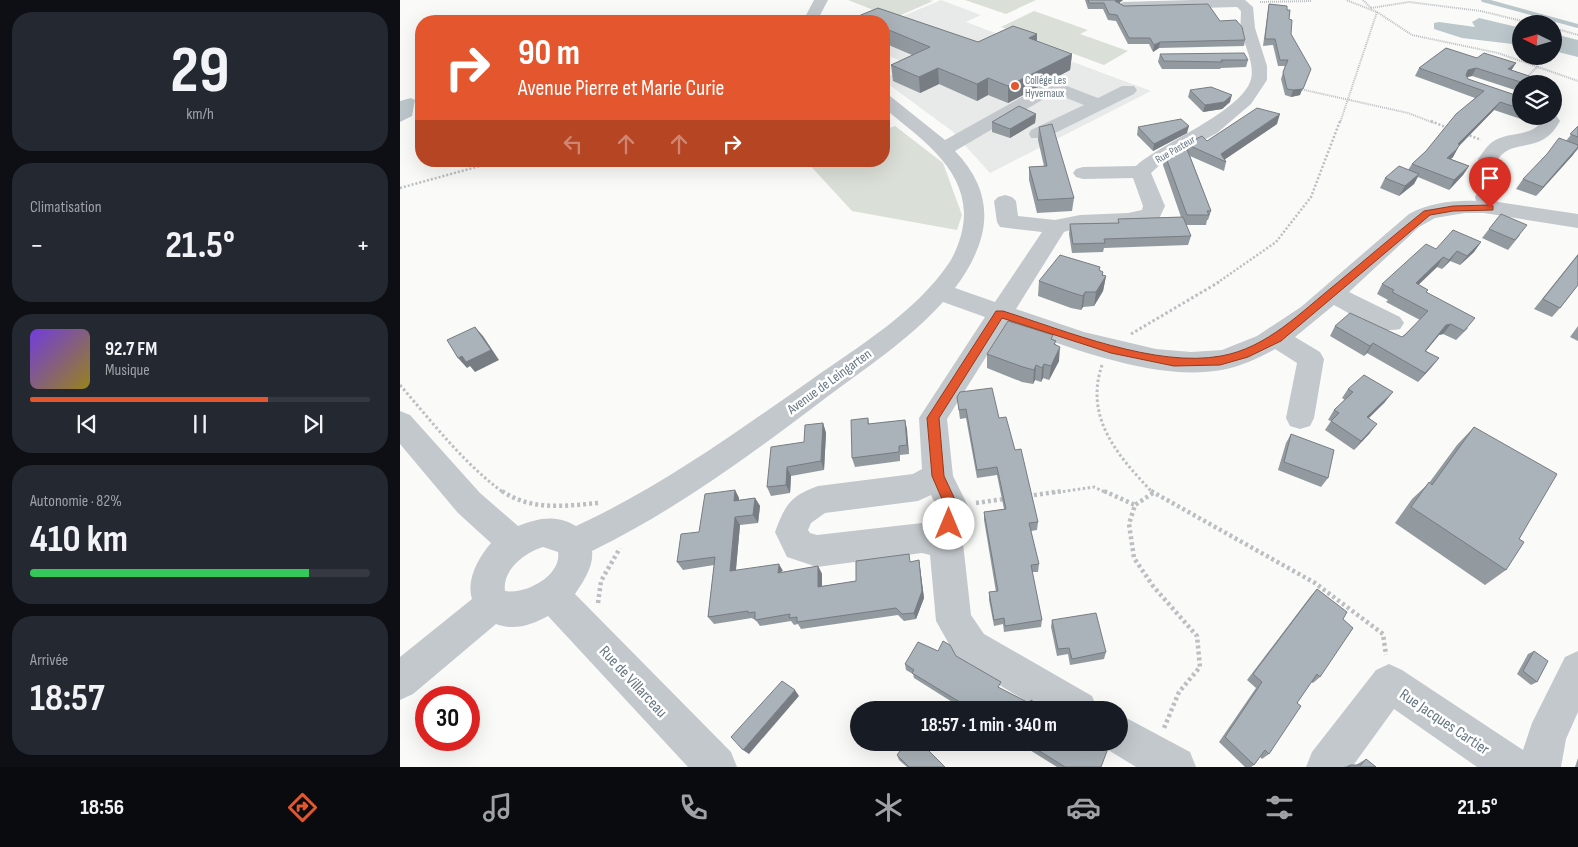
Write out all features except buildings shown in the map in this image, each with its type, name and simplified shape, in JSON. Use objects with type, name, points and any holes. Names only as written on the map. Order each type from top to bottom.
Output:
[{"type":"street","points":[[813,15],[820,2],[825,8],[826,15]]},
{"type":"street","points":[[1123,6],[1239,2],[1248,10],[1245,53],[1259,66],[1259,80]]},
{"type":"street","name":"Rue Pasteur","points":[[1056,227],[1072,220],[1140,219],[1151,214],[1154,206],[1141,172],[1154,159],[1210,129],[1245,100],[1259,80]]},
{"type":"street","points":[[944,149],[1053,87],[1099,104]]},
{"type":"street","points":[[1038,134],[1128,90]]},
{"type":"street","points":[[890,94],[902,105],[900,114]]},
{"type":"street","name":"Avenue de Leingarten","points":[[574,543],[617,522],[711,468],[872,349],[915,314],[956,270],[964,256],[973,230],[974,206],[964,176],[957,163],[944,149],[890,105]]},
{"type":"street","points":[[1490,208],[1485,197],[1495,178],[1488,159],[1498,146],[1534,138],[1545,131],[1549,125]]},
{"type":"street","points":[[1083,173],[1141,172]]},
{"type":"street","points":[[1005,201],[1008,222],[1056,227],[933,418],[938,476],[952,506],[946,543],[954,621],[971,647],[1063,701]]},
{"type":"street","points":[[938,291],[1111,349],[1174,362],[1220,361],[1245,354],[1277,338],[1427,213],[1453,208],[1490,208],[1578,221]]},
{"type":"street","points":[[1330,293],[1391,323]]},
{"type":"street","points":[[1277,338],[1311,359],[1300,418]]},
{"type":"street","points":[[400,423],[469,503],[515,544]]},
{"type":"street","points":[[938,476],[918,487],[818,500],[798,514],[791,532],[799,546],[817,551],[922,538],[946,543]]},
{"type":"street","points":[[556,532],[567,536],[574,543],[577,552],[576,563],[563,585],[552,596],[526,608],[502,609],[493,604],[488,596],[486,586],[488,575],[504,553],[515,544],[529,536],[556,532]]},
{"type":"street","name":"Rue de Villarceau","points":[[552,596],[716,767]]},
{"type":"street","points":[[400,681],[493,604]]},
{"type":"street","points":[[1540,767],[1546,737],[1578,670]]},
{"type":"street","name":"Rue Jacques Cartier","points":[[1327,767],[1389,683],[1512,767]]},
{"type":"street","points":[[1128,739],[1164,761]]},
{"type":"path","points":[[1346,0],[1377,12]]},
{"type":"path","points":[[1363,0],[1371,8],[1412,35],[1498,53],[1578,81]]},
{"type":"path","points":[[1239,2],[1312,1]]},
{"type":"path","points":[[1371,8],[1409,2],[1481,11],[1512,19]]},
{"type":"path","points":[[1377,12],[1350,99],[1311,197],[1276,242],[1207,290],[1143,325],[1111,349],[1100,369],[1094,395],[1103,427],[1131,471],[1153,493],[1315,583],[1383,634],[1389,683]]},
{"type":"path","points":[[1562,30],[1578,35]]},
{"type":"path","points":[[1529,75],[1538,66]]},
{"type":"path","points":[[1259,80],[1408,113],[1453,130]]},
{"type":"path","points":[[1462,133],[1498,146]]},
{"type":"path","points":[[400,188],[476,167]]},
{"type":"path","points":[[400,386],[483,478],[506,495],[522,502],[538,505],[601,503]]},
{"type":"path","points":[[1018,497],[1094,487],[1135,504]]},
{"type":"path","points":[[1153,493],[1135,504],[1129,524],[1134,558],[1153,586],[1197,636],[1200,667],[1179,692],[1164,761]]},
{"type":"path","points":[[952,506],[1009,498]]},
{"type":"path","points":[[598,609],[596,592],[600,582],[612,559],[625,544]]},
{"type":"shaded area","points":[[848,0],[933,1],[894,18]]},
{"type":"shaded area","name":"Collège Les Hyvernaux","points":[[941,0],[981,15],[966,22],[1151,91],[990,173],[952,131],[890,85],[890,76],[906,68],[906,63],[890,56],[890,21]]},
{"type":"shaded area","points":[[965,0],[1036,0],[1006,14]]},
{"type":"shaded area","points":[[1034,11],[1088,30],[1080,34],[1128,51],[1104,65],[1001,27]]},
{"type":"shaded area","points":[[1479,18],[1512,26],[1512,44],[1462,38],[1434,29],[1434,23],[1439,22],[1475,27],[1472,22]]},
{"type":"shaded area","points":[[1562,36],[1578,40],[1578,57],[1562,53]]},
{"type":"shaded area","points":[[411,98],[415,100],[412,116],[400,122],[400,101]]},
{"type":"shaded area","points":[[895,126],[943,163],[962,215],[957,230],[852,211],[812,167],[890,167],[890,128]]},
{"type":"waterway","points":[[1483,0],[1578,26]]},
{"type":"place","name":"Collège Les Hyvernaux","points":[[1015,86]]},
{"type":"route","points":[[949,524],[952,506],[938,476],[933,418],[1000,313],[1111,349],[1174,362],[1220,361],[1245,354],[1277,338],[1427,213],[1453,208],[1490,208]]}]
